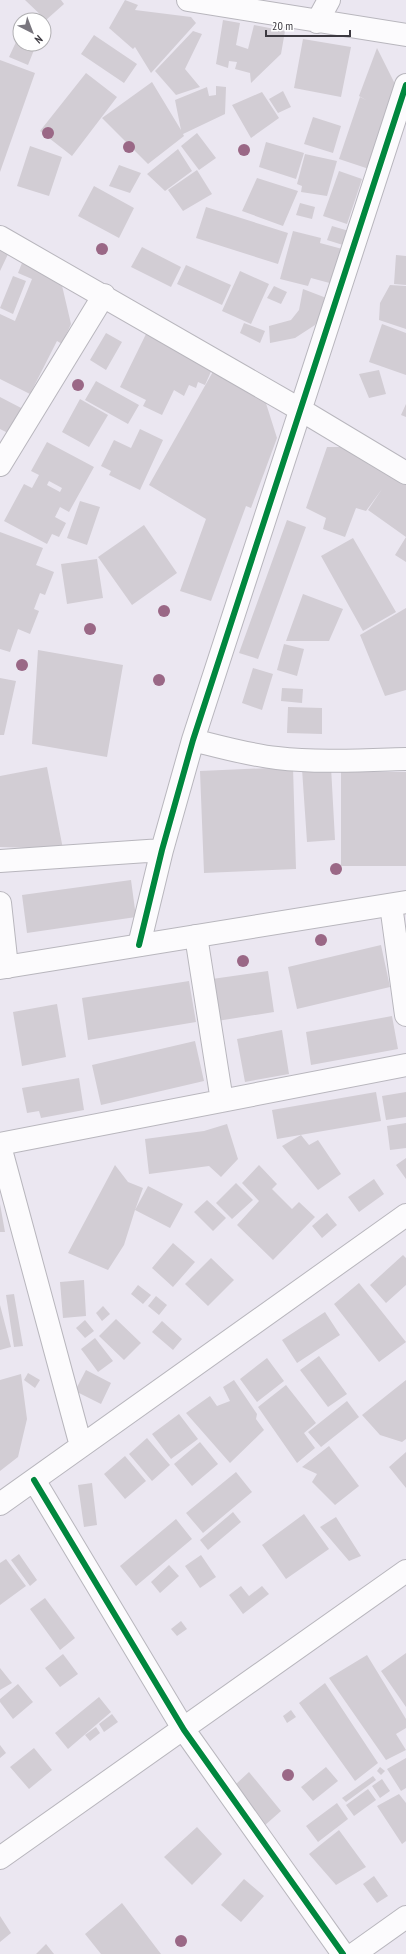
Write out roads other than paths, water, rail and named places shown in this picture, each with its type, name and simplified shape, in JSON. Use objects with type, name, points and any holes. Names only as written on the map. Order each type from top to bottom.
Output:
[{"type":"street","points":[[188,0],[317,22],[406,35]]},
{"type":"street","points":[[317,22],[329,0]]},
{"type":"street","points":[[139,945],[162,850],[193,740],[406,85]]},
{"type":"street","points":[[0,236],[104,295],[406,473]]},
{"type":"street","points":[[0,465],[104,295]]},
{"type":"street","points":[[193,740],[239,751],[278,758],[356,760],[406,759]]},
{"type":"street","points":[[0,861],[162,850]]},
{"type":"street","points":[[0,902],[4,967],[398,903],[406,1015]]},
{"type":"street","points":[[196,936],[222,1101]]},
{"type":"street","points":[[81,1446],[0,1145],[406,1065]]},
{"type":"street","points":[[0,1504],[406,1215]]},
{"type":"street","points":[[34,1480],[184,1730],[343,1954]]},
{"type":"street","points":[[0,1858],[184,1730],[406,1571]]},
{"type":"street","points":[[354,1954],[406,1917]]}]
